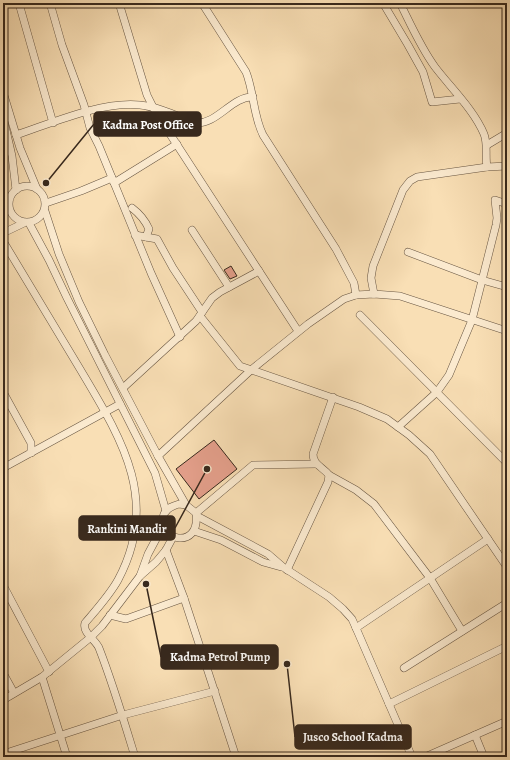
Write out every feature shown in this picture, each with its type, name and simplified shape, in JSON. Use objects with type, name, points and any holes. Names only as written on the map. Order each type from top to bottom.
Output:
[{"type":"street","points":[[50,3],[62,45],[86,112],[90,128],[151,273],[180,337]]},
{"type":"street","points":[[119,3],[147,95],[153,107],[298,331]]},
{"type":"street","points":[[202,3],[246,72],[250,82],[256,118],[263,135],[336,249],[354,283],[356,295]]},
{"type":"street","points":[[383,3],[423,72],[432,102],[460,99]]},
{"type":"street","points":[[400,3],[434,66],[478,123],[484,134],[487,145],[487,167]]},
{"type":"street","points":[[20,7],[53,123]]},
{"type":"street","points":[[3,92],[20,148],[37,189]]},
{"type":"street","points":[[16,135],[86,112],[110,106],[125,105],[153,107],[195,123],[200,123],[211,119],[243,99],[253,97]]},
{"type":"street","points":[[3,118],[12,156],[16,190]]},
{"type":"street","points":[[487,145],[507,133]]},
{"type":"street","points":[[46,203],[113,181],[177,144]]},
{"type":"street","points":[[374,294],[371,278],[373,266],[406,185],[410,180],[487,167],[507,166]]},
{"type":"street","points":[[3,200],[11,196],[16,190],[23,186],[30,186],[37,189],[43,195],[46,203],[41,217],[35,221],[26,223],[3,233]]},
{"type":"street","points":[[11,196],[9,204],[10,212],[16,219],[26,223],[49,260],[155,473],[166,511]]},
{"type":"street","points":[[398,427],[437,392],[449,375],[472,320],[496,225],[497,218],[495,200],[507,204]]},
{"type":"street","points":[[132,208],[144,218],[147,224],[149,229],[146,236]]},
{"type":"street","points":[[44,211],[59,254],[79,302],[122,388],[186,505],[196,514],[268,554],[285,569],[329,597],[343,609],[352,620],[356,628],[412,757]]},
{"type":"street","points":[[192,230],[229,287]]},
{"type":"street","points":[[135,235],[157,239],[201,314],[236,363],[244,368],[359,407],[387,419],[410,435],[430,454],[507,567]]},
{"type":"street","points":[[3,241],[105,412],[126,456],[134,481],[137,510],[134,537],[128,560],[117,581],[103,602],[84,623],[84,629],[99,647],[123,715],[135,757]]},
{"type":"street","points":[[408,252],[482,280],[507,287]]},
{"type":"street","points":[[122,388],[180,337],[201,314],[212,298],[259,271]]},
{"type":"street","points":[[158,456],[251,370],[298,331],[344,298],[356,295],[374,294],[400,296],[507,331]]},
{"type":"street","points":[[360,315],[507,463]]},
{"type":"street","points":[[3,392],[31,443],[31,453]]},
{"type":"street","points":[[333,397],[312,454],[313,459],[316,464],[328,475],[356,490],[374,504],[430,578],[462,631]]},
{"type":"street","points":[[3,468],[120,404]]},
{"type":"street","points":[[196,514],[253,465],[316,464]]},
{"type":"street","points":[[285,569],[328,482],[328,475]]},
{"type":"street","points":[[140,576],[148,554],[163,526],[163,518],[166,511],[172,506],[179,504],[186,505]]},
{"type":"street","points":[[163,526],[167,533],[173,537],[181,538],[188,536],[194,531],[197,524],[196,514]]},
{"type":"street","points":[[194,531],[221,540],[263,562],[285,569]]},
{"type":"street","points":[[3,700],[49,672],[91,637],[140,576],[156,562],[166,550],[173,537]]},
{"type":"street","points":[[356,628],[488,539]]},
{"type":"street","points":[[166,550],[184,598],[236,757]]},
{"type":"street","points":[[3,584],[49,672]]},
{"type":"street","points":[[110,615],[126,619],[184,598]]},
{"type":"street","points":[[404,668],[507,603]]},
{"type":"street","points":[[390,704],[507,646]]},
{"type":"street","points":[[3,673],[14,694]]},
{"type":"street","points":[[42,677],[67,757]]},
{"type":"street","points":[[4,753],[123,715],[215,691]]},
{"type":"street","points":[[425,757],[507,721]]},
{"type":"street","points":[[475,735],[484,757]]},
{"type":"building","points":[[231,266],[237,276],[230,279],[224,270]]},
{"type":"building","points":[[214,440],[237,469],[199,499],[176,469]]},
{"type":"place","name":"Kadma Post Office","points":[[46,183]]},
{"type":"place","name":"Rankini Mandir","points":[[207,469]]},
{"type":"place","name":"Kadma Petrol Pump","points":[[146,584]]},
{"type":"place","name":"Jusco School Kadma","points":[[287,664]]}]
